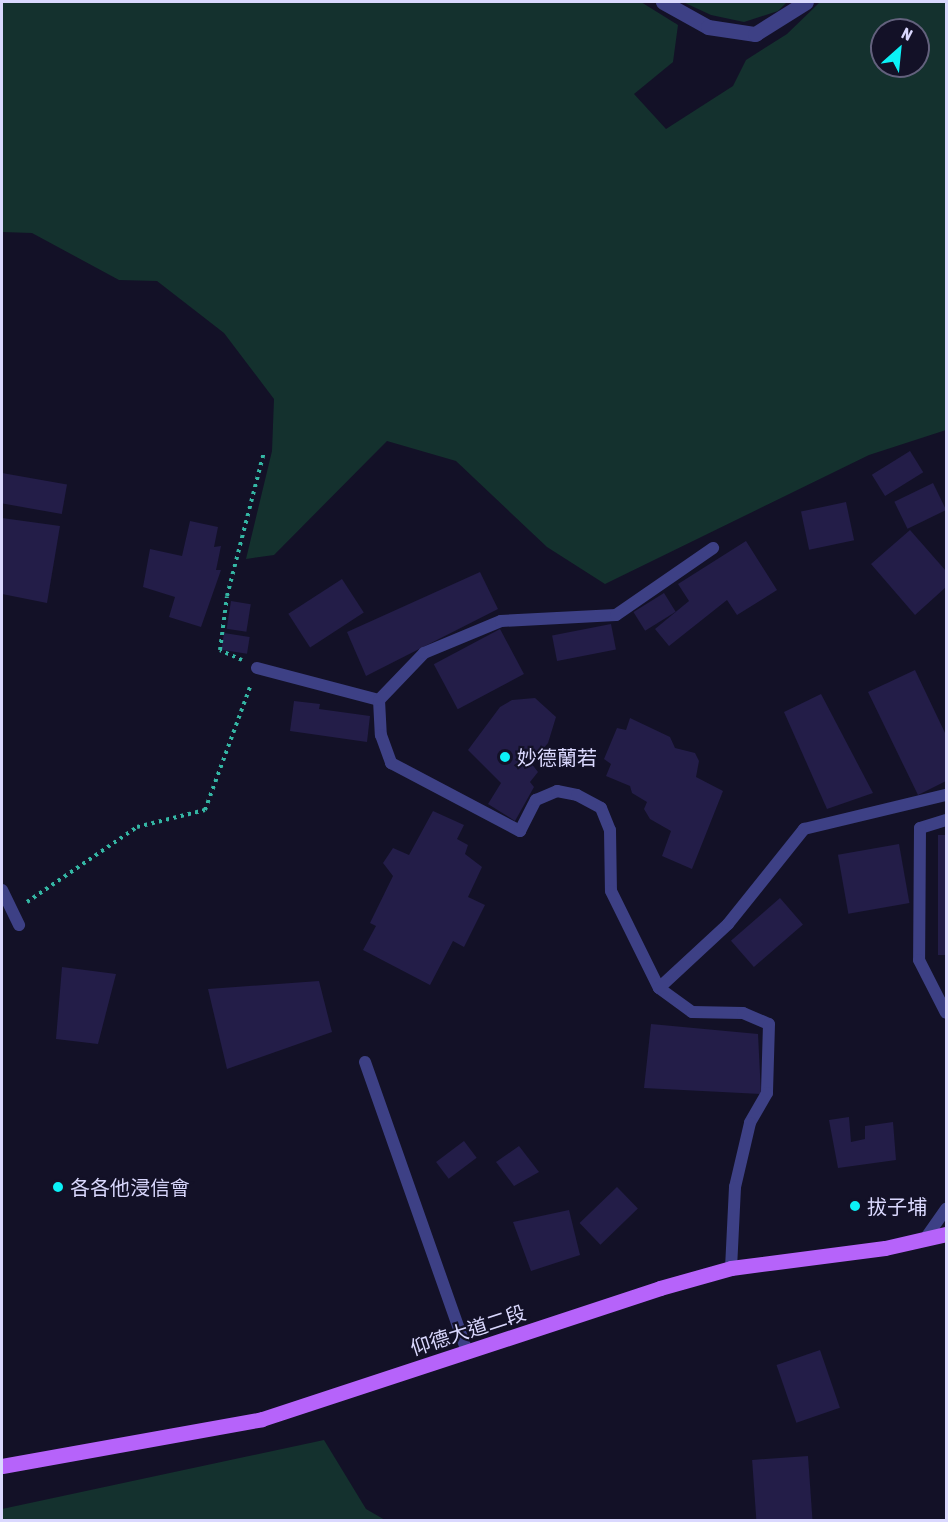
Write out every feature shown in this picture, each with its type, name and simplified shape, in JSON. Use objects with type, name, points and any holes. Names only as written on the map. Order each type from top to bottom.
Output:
[{"type":"main road","name":"仰德大道二段","points":[[2,1466],[262,1419],[731,1268],[885,1248],[946,1234]]},
{"type":"street","points":[[663,2],[708,27],[755,34],[774,26],[806,2]]},
{"type":"lane","points":[[713,548],[616,615],[501,621],[424,653],[379,700],[381,735],[392,763],[520,831],[536,800],[557,791],[578,795],[601,808],[610,830],[611,891],[659,988],[692,1012],[743,1012],[769,1024],[768,1093],[750,1123],[735,1187],[731,1268]]},
{"type":"lane","points":[[257,668],[379,700]]},
{"type":"lane","points":[[659,988],[728,924],[804,829],[946,795]]},
{"type":"lane","points":[[946,820],[920,828],[919,960],[946,1013]]},
{"type":"lane","points":[[2,890],[19,924]]},
{"type":"lane","points":[[365,1062],[467,1352]]},
{"type":"lane","points":[[925,1239],[946,1209]]},
{"type":"path","points":[[13,912],[137,827],[205,810],[257,668],[220,650],[227,596],[264,452]]},
{"type":"green space","points":[[2,2],[641,2],[678,25],[673,62],[634,94],[666,129],[733,86],[746,60],[787,34],[820,2],[946,2],[946,430],[869,455],[605,584],[547,547],[456,461],[387,441],[274,555],[246,559],[272,451],[274,399],[224,333],[157,281],[119,280],[32,233],[2,232]]},
{"type":"green space","points":[[683,2],[787,2],[778,11],[744,22],[711,15]]},
{"type":"green space","points":[[324,1440],[366,1509],[385,1520],[2,1520],[2,1509]]},
{"type":"building","points":[[910,451],[923,472],[885,496],[872,475]]},
{"type":"building","points":[[2,473],[67,484],[62,514],[2,503]]},
{"type":"building","points":[[933,483],[946,510],[908,529],[894,502]]},
{"type":"building","points":[[846,502],[854,540],[809,550],[801,512]]},
{"type":"building","points":[[2,518],[60,526],[47,603],[2,594]]},
{"type":"building","points":[[190,521],[218,527],[214,547],[221,546],[216,570],[221,570],[201,627],[169,617],[175,597],[143,587],[150,549],[182,556]]},
{"type":"building","points":[[910,530],[946,571],[946,587],[915,615],[871,564]]},
{"type":"building","points":[[746,541],[777,590],[737,615],[727,600],[669,646],[655,629],[689,601],[678,584]]},
{"type":"building","points":[[480,572],[498,609],[366,676],[347,632]]},
{"type":"building","points":[[342,579],[364,613],[310,647],[288,614]]},
{"type":"building","points":[[664,593],[676,612],[645,631],[633,612]]},
{"type":"building","points":[[231,601],[251,604],[246,632],[227,629]]},
{"type":"building","points":[[611,624],[616,650],[557,661],[552,635]]},
{"type":"building","points":[[500,629],[524,674],[458,709],[434,664]]},
{"type":"building","points":[[224,633],[250,637],[247,654],[221,650]]},
{"type":"building","points":[[915,670],[946,735],[946,781],[918,795],[868,692]]},
{"type":"building","points":[[821,694],[873,793],[827,809],[784,712]]},
{"type":"building","name":"妙德蘭若","points":[[535,698],[556,717],[548,743],[531,763],[538,772],[530,782],[534,787],[515,821],[488,804],[501,783],[468,750],[500,707],[512,700]]},
{"type":"building","points":[[294,701],[320,704],[319,709],[370,716],[367,742],[290,731]]},
{"type":"building","points":[[630,718],[670,737],[675,748],[695,753],[699,761],[696,777],[723,791],[692,869],[662,856],[671,831],[650,819],[644,809],[647,802],[632,793],[630,786],[606,776],[611,764],[604,759],[617,728],[626,730]]},
{"type":"building","points":[[433,811],[464,825],[457,839],[468,845],[465,854],[482,867],[468,897],[485,905],[464,947],[453,941],[430,985],[363,950],[376,926],[370,923],[393,876],[383,863],[393,848],[409,855]]},
{"type":"building","points":[[938,835],[946,835],[946,955],[938,955]]},
{"type":"building","points":[[899,844],[909,903],[848,914],[838,855]]},
{"type":"building","points":[[780,898],[803,924],[754,967],[731,941]]},
{"type":"building","points":[[62,967],[116,974],[98,1044],[56,1039]]},
{"type":"building","points":[[319,981],[332,1032],[227,1069],[208,989]]},
{"type":"building","points":[[651,1024],[758,1034],[761,1094],[644,1088]]},
{"type":"building","points":[[849,1117],[851,1142],[865,1139],[865,1126],[893,1122],[896,1160],[838,1168],[829,1120]]},
{"type":"building","points":[[464,1141],[477,1158],[449,1179],[436,1162]]},
{"type":"building","points":[[519,1146],[539,1172],[514,1186],[496,1162]]},
{"type":"building","points":[[617,1187],[638,1209],[600,1245],[580,1223]]},
{"type":"building","points":[[569,1210],[580,1255],[531,1271],[513,1222]]},
{"type":"building","points":[[820,1350],[840,1408],[796,1423],[777,1365]]},
{"type":"building","points":[[808,1456],[812,1520],[756,1520],[752,1460]]},
{"type":"place","name":"妙德蘭若","points":[[505,757]]},
{"type":"place","name":"各各他浸信會","points":[[58,1187]]},
{"type":"place","name":"拔子埔","points":[[855,1206]]}]
